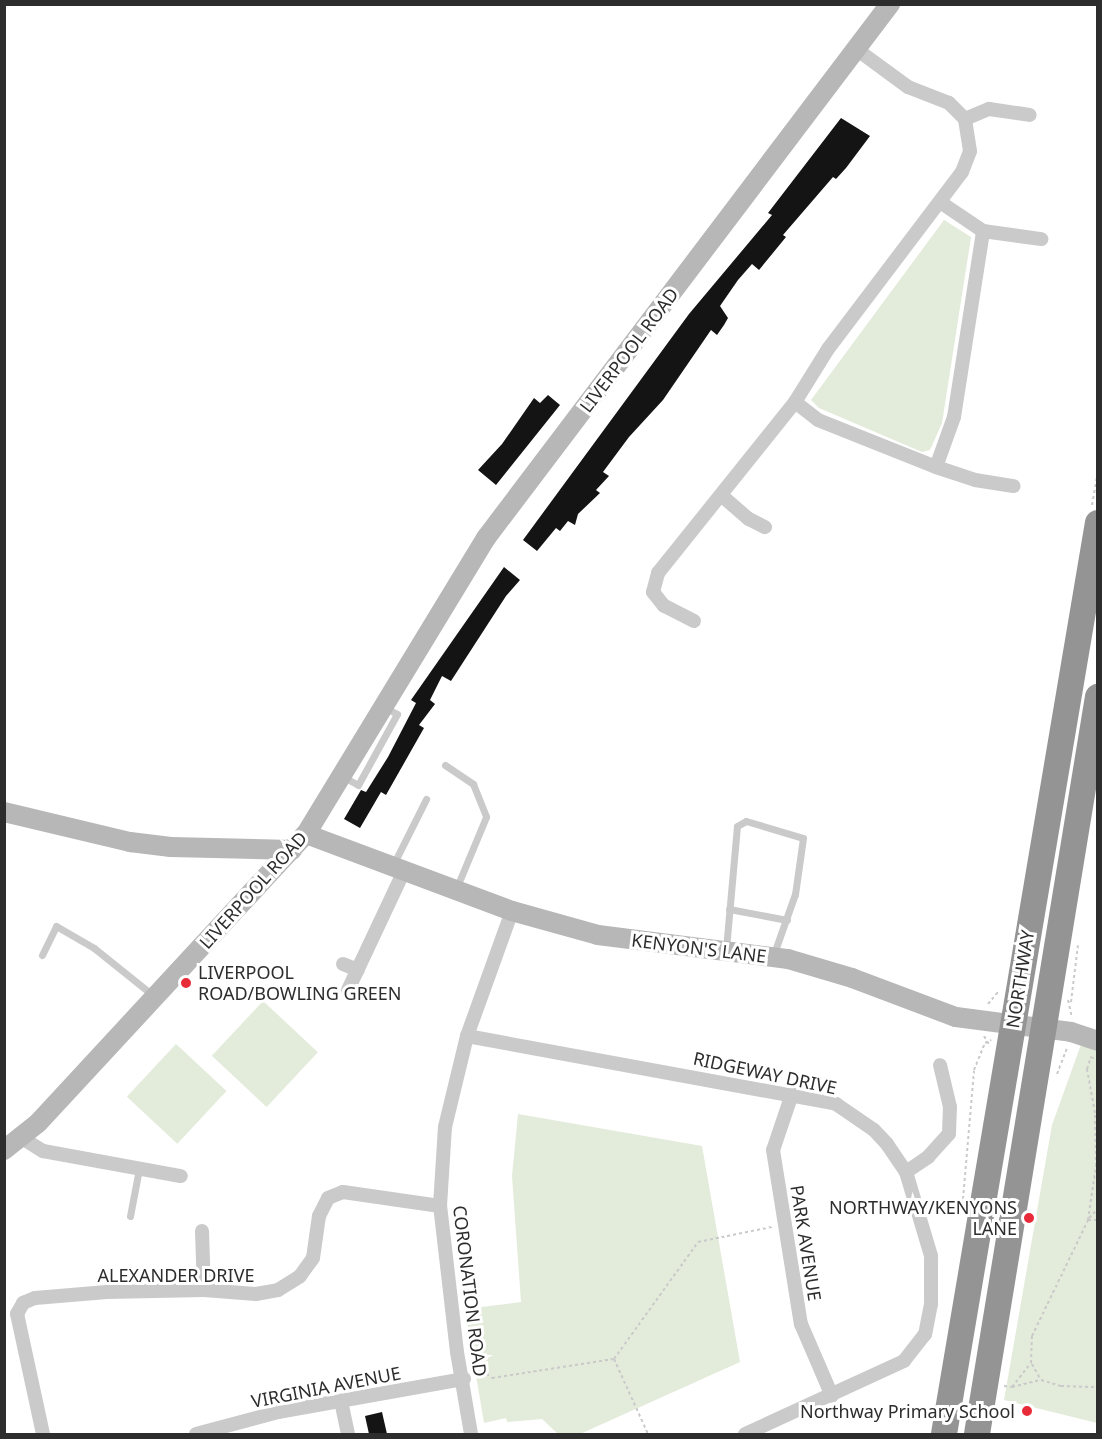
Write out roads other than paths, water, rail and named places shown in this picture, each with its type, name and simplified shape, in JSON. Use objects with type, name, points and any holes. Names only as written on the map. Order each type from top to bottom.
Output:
[{"type":"highway","name":"NORTHWAY","points":[[944,1434],[1098,523]]},
{"type":"highway","name":"NORTHWAY","points":[[977,1434],[1098,697]]},
{"type":"main road","name":"LIVERPOOL ROAD","points":[[4,1150],[22,1138],[306,834],[381,705],[486,538],[890,4]]},
{"type":"main road","points":[[4,812],[130,842],[180,848],[292,850]]},
{"type":"main road","name":"KENYON'S LANE","points":[[306,834],[512,910],[598,935],[773,957],[852,978],[948,1015],[1044,1028],[1095,1046]]},
{"type":"street","points":[[694,621],[664,606],[653,592],[658,573],[795,402],[828,349],[962,172],[970,151],[965,119],[949,103],[908,87],[856,49]]},
{"type":"street","points":[[965,119],[989,109],[1030,115]]},
{"type":"street","points":[[940,202],[983,231],[1041,239]]},
{"type":"street","points":[[936,467],[954,417],[983,231]]},
{"type":"street","points":[[795,402],[818,420],[936,467],[975,480],[1014,486]]},
{"type":"street","points":[[721,495],[749,519],[765,527]]},
{"type":"street","points":[[348,990],[399,867]]},
{"type":"street","name":"CORONATION ROAD","points":[[471,1434],[464,1379],[456,1352],[440,1206],[445,1127],[467,1036],[512,910]]},
{"type":"street","points":[[343,964],[358,970]]},
{"type":"street","name":"RIDGEWAY DRIVE","points":[[467,1036],[792,1094],[836,1104],[854,1114],[874,1130],[906,1172],[931,1256],[932,1305],[925,1334],[904,1361],[745,1434]]},
{"type":"street","points":[[906,1172],[928,1157],[950,1134],[950,1107],[940,1065]]},
{"type":"street","name":"PARK AVENUE","points":[[792,1094],[773,1150],[801,1324],[832,1396]]},
{"type":"street","points":[[22,1138],[43,1151],[181,1176]]},
{"type":"street","name":"ALEXANDER DRIVE","points":[[43,1434],[17,1314],[23,1303],[35,1298],[86,1294],[204,1290],[256,1294],[278,1290],[300,1276],[313,1258],[319,1216],[328,1198],[343,1192],[440,1206]]},
{"type":"street","points":[[202,1231],[204,1290]]},
{"type":"street","name":"VIRGINIA AVENUE","points":[[196,1434],[229,1430],[341,1401],[464,1379]]},
{"type":"street","points":[[341,1401],[348,1434]]},
{"type":"lane","points":[[445,765],[473,784],[486,817],[456,889]]},
{"type":"lane","points":[[399,867],[426,799]]},
{"type":"lane","points":[[726,951],[737,826],[746,821],[803,838],[787,920],[773,957]]},
{"type":"lane","points":[[729,909],[787,920]]},
{"type":"lane","points":[[42,955],[56,926],[94,948],[155,997]]},
{"type":"lane","points":[[129,1216],[139,1168]]},
{"type":"place","name":"LIVERPOOL ROAD/BOWLING GREEN","points":[[186,983]]},
{"type":"place","name":"NORTHWAY/KENYONS LANE","points":[[1029,1218]]},
{"type":"place","name":"Northway Primary School","points":[[1027,1411]]}]
